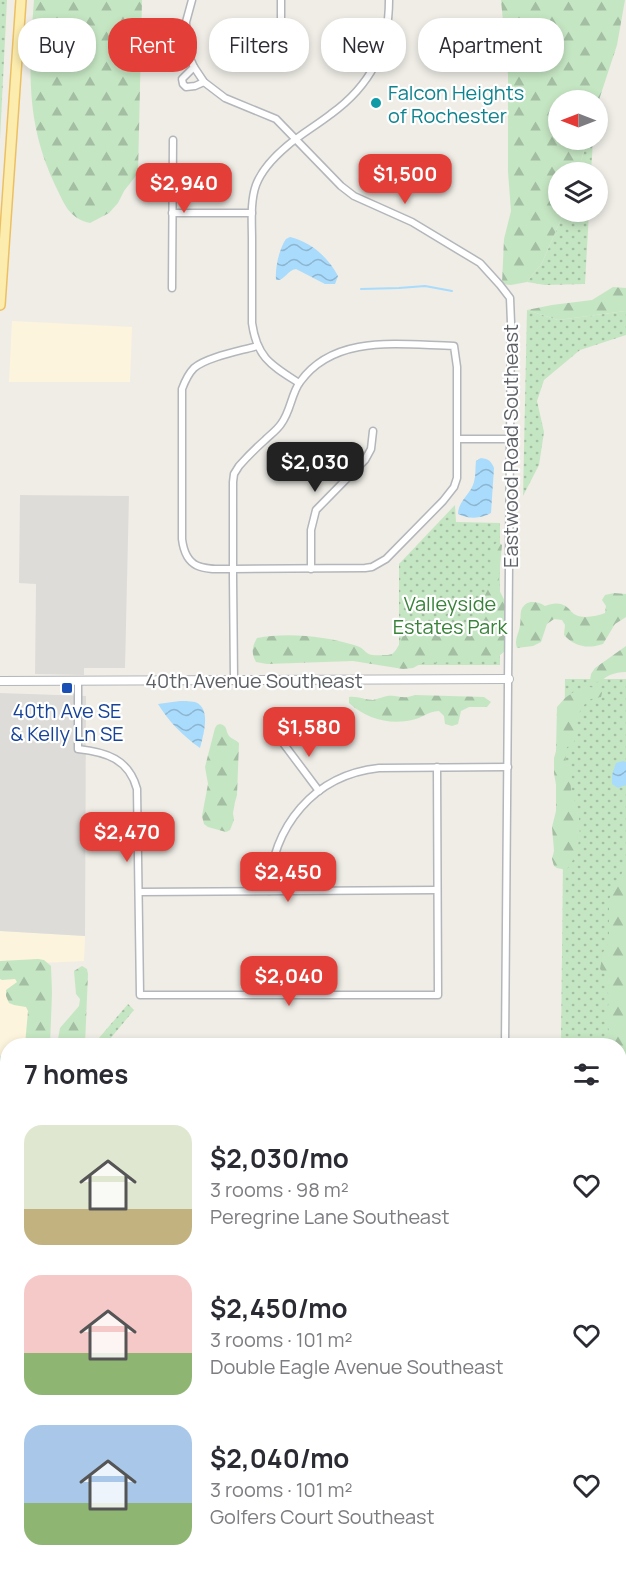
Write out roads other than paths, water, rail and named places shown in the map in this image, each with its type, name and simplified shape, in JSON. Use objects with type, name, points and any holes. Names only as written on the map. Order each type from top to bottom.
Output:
[{"type":"main road","points":[[0,305],[21,0]]},
{"type":"street","points":[[187,18],[192,0]]},
{"type":"street","points":[[281,0],[281,18]]},
{"type":"street","points":[[299,383],[264,358],[257,346],[252,323],[252,213],[255,186],[268,164],[295,139],[359,90],[368,78],[383,46],[389,14],[389,0]]},
{"type":"street","points":[[189,72],[182,79],[186,87],[204,82],[197,72]]},
{"type":"street","name":"Eastwood Road Southeast","points":[[204,82],[225,98],[276,118],[341,186],[354,196],[412,222],[471,256],[507,292],[511,302],[505,1038]]},
{"type":"street","points":[[172,288],[173,140]]},
{"type":"street","points":[[172,213],[252,213]]},
{"type":"street","points":[[234,680],[233,569],[233,482],[234,474],[239,466],[281,424],[299,383],[311,370],[324,359],[350,348],[377,344],[454,346],[457,367],[457,478],[454,487],[443,501],[386,560],[372,567],[311,569],[233,569],[200,568],[187,559],[183,551],[182,389],[189,373],[195,367],[206,361],[257,346]]},
{"type":"street","points":[[311,569],[310,530],[316,510],[364,460],[371,449],[373,431]]},
{"type":"street","points":[[458,439],[510,439]]},
{"type":"street","name":"40th Avenue Southeast","points":[[0,681],[509,679]]},
{"type":"street","points":[[78,681],[78,749],[100,752],[114,757],[127,768],[135,782],[138,804],[140,995],[438,994],[437,767]]},
{"type":"street","points":[[280,739],[319,791]]},
{"type":"street","points":[[269,891],[273,859],[282,835],[294,815],[319,791],[341,778],[379,768],[508,767]]},
{"type":"street","points":[[139,892],[437,890]]},
{"type":"water","points":[[290,237],[312,247],[324,257],[338,276],[335,284],[325,284],[296,269],[290,271],[282,279],[276,280],[279,253],[286,239]]},
{"type":"water","points":[[481,458],[489,461],[494,468],[491,513],[479,517],[462,516],[458,514],[459,509],[472,486],[476,461]]},
{"type":"water","points":[[180,701],[195,702],[203,710],[205,723],[200,748],[177,728],[158,704]]},
{"type":"water","points":[[626,762],[626,785],[618,788],[612,784],[612,775],[616,763]]},
{"type":"waterway","points":[[361,289],[425,286],[452,291]]},
{"type":"place","name":"Falcon Heights of Rochester","points":[[376,103]]},
{"type":"place","name":"40th Ave SE & Kelly Ln SE","points":[[67,688]]},
{"type":"park label","name":"Valleyside Estates Park","points":[[450,614]]}]
